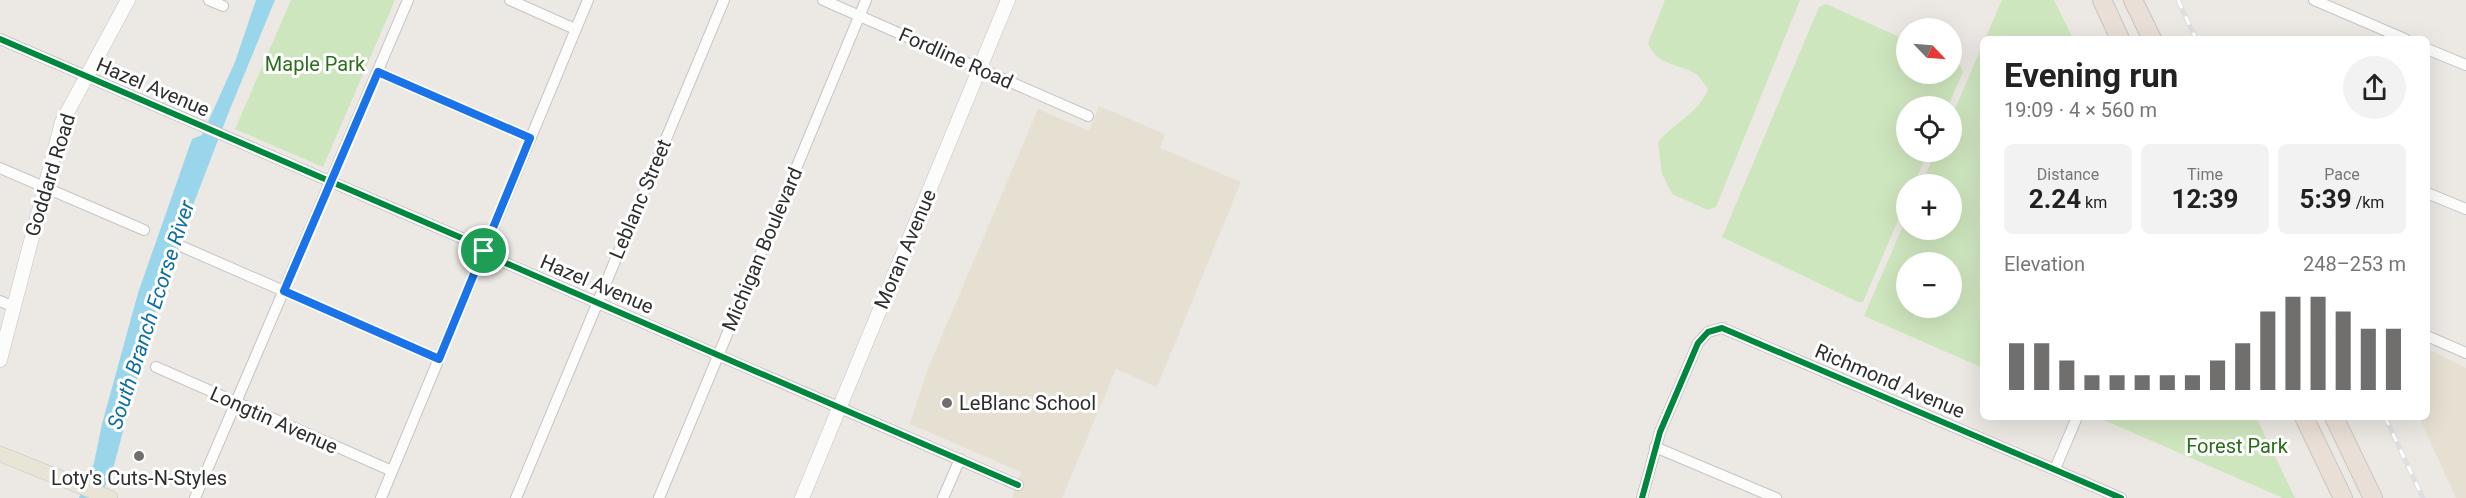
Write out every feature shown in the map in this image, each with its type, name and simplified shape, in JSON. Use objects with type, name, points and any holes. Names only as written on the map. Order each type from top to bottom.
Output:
[{"type":"highway","points":[[2102,0],[2119,36]]},
{"type":"highway","points":[[2133,0],[2151,36]]},
{"type":"highway","points":[[2305,420],[2343,498]]},
{"type":"highway","points":[[2335,420],[2373,498]]},
{"type":"main road","name":"Goddard Road","points":[[0,360],[62,122],[128,0]]},
{"type":"main road","name":"Moran Avenue","points":[[802,498],[1008,0]]},
{"type":"main road","points":[[0,453],[108,497]]},
{"type":"street","points":[[209,0],[224,6]]},
{"type":"street","points":[[195,498],[408,0]]},
{"type":"street","points":[[510,0],[575,29]]},
{"type":"street","points":[[381,498],[588,0]]},
{"type":"street","name":"Leblanc Street","points":[[516,498],[724,0]]},
{"type":"street","name":"Fordline Road","points":[[823,0],[1088,116]]},
{"type":"street","name":"Michigan Boulevard","points":[[659,498],[866,0]]},
{"type":"street","points":[[2313,0],[2398,36]]},
{"type":"street","name":"Hazel Avenue","points":[[0,39],[471,242],[493,258],[1018,485]]},
{"type":"street","points":[[2430,49],[2466,65]]},
{"type":"street","points":[[378,72],[530,138]]},
{"type":"street","points":[[0,168],[144,230]]},
{"type":"street","points":[[2430,194],[2466,209]]},
{"type":"street","points":[[183,247],[439,359]]},
{"type":"street","points":[[0,301],[14,307]]},
{"type":"street","name":"Richmond Avenue","points":[[1655,447],[1698,343],[1712,330],[1731,330],[2121,498]]},
{"type":"street","points":[[2430,337],[2466,353]]},
{"type":"street","name":"Longtin Avenue","points":[[156,368],[392,471]]},
{"type":"street","points":[[2055,469],[2076,420]]},
{"type":"street","points":[[1642,498],[1655,447],[1776,498]]},
{"type":"street","points":[[944,498],[960,459]]},
{"type":"shaded area","points":[[1099,106],[1165,134],[1160,148],[1241,182],[1157,387],[1116,369],[1062,498],[1014,498],[1012,497],[1021,472],[910,424],[927,371],[1038,109],[1089,131]]},
{"type":"shaded area","points":[[2430,350],[2466,368],[2466,498],[2456,498],[2420,420],[2430,420]]},
{"type":"green space","name":"Maple Park","points":[[291,0],[395,0],[323,167],[235,129]]},
{"type":"green space","points":[[1665,0],[1800,0],[1716,207],[1708,210],[1672,194],[1662,174],[1658,142],[1693,111],[1708,89],[1696,74],[1662,60],[1648,43]]},
{"type":"green space","points":[[2002,0],[2054,0],[2072,36],[1986,36]]},
{"type":"green space","points":[[1826,4],[1896,36],[1896,84],[1958,84],[1952,96],[1896,96],[1896,162],[1924,162],[1918,174],[1896,174],[1896,225],[1863,302],[1858,302],[1722,237],[1819,7]]},
{"type":"green space","points":[[1980,51],[1980,367],[1864,316],[1897,240],[1962,240],[1962,174],[1926,174],[1931,162],[1962,162],[1961,96]]},
{"type":"green space","name":"Forest Park","points":[[2104,420],[2257,420],[2295,498],[2283,498]]},
{"type":"water","name":"South Branch Ecorse River","points":[[256,0],[275,0],[175,252],[152,322],[114,465],[100,498],[79,498],[94,463],[102,424],[138,293],[192,139],[202,135],[235,62]]},
{"type":"railway","points":[[2178,0],[2195,36]]},
{"type":"railway","points":[[2386,420],[2423,498]]},
{"type":"cycle path","points":[[0,39],[471,242],[494,258],[1018,485]]},
{"type":"cycle path","points":[[1642,498],[1660,432],[1698,343],[1708,332],[1722,328],[2121,498]]},
{"type":"place","name":"LeBlanc School","points":[[947,403]]},
{"type":"place","name":"Loty's Cuts-N-Styles","points":[[139,456]]},
{"type":"route","points":[[378,72],[530,138],[484,251],[439,359],[284,291],[378,72]]}]
